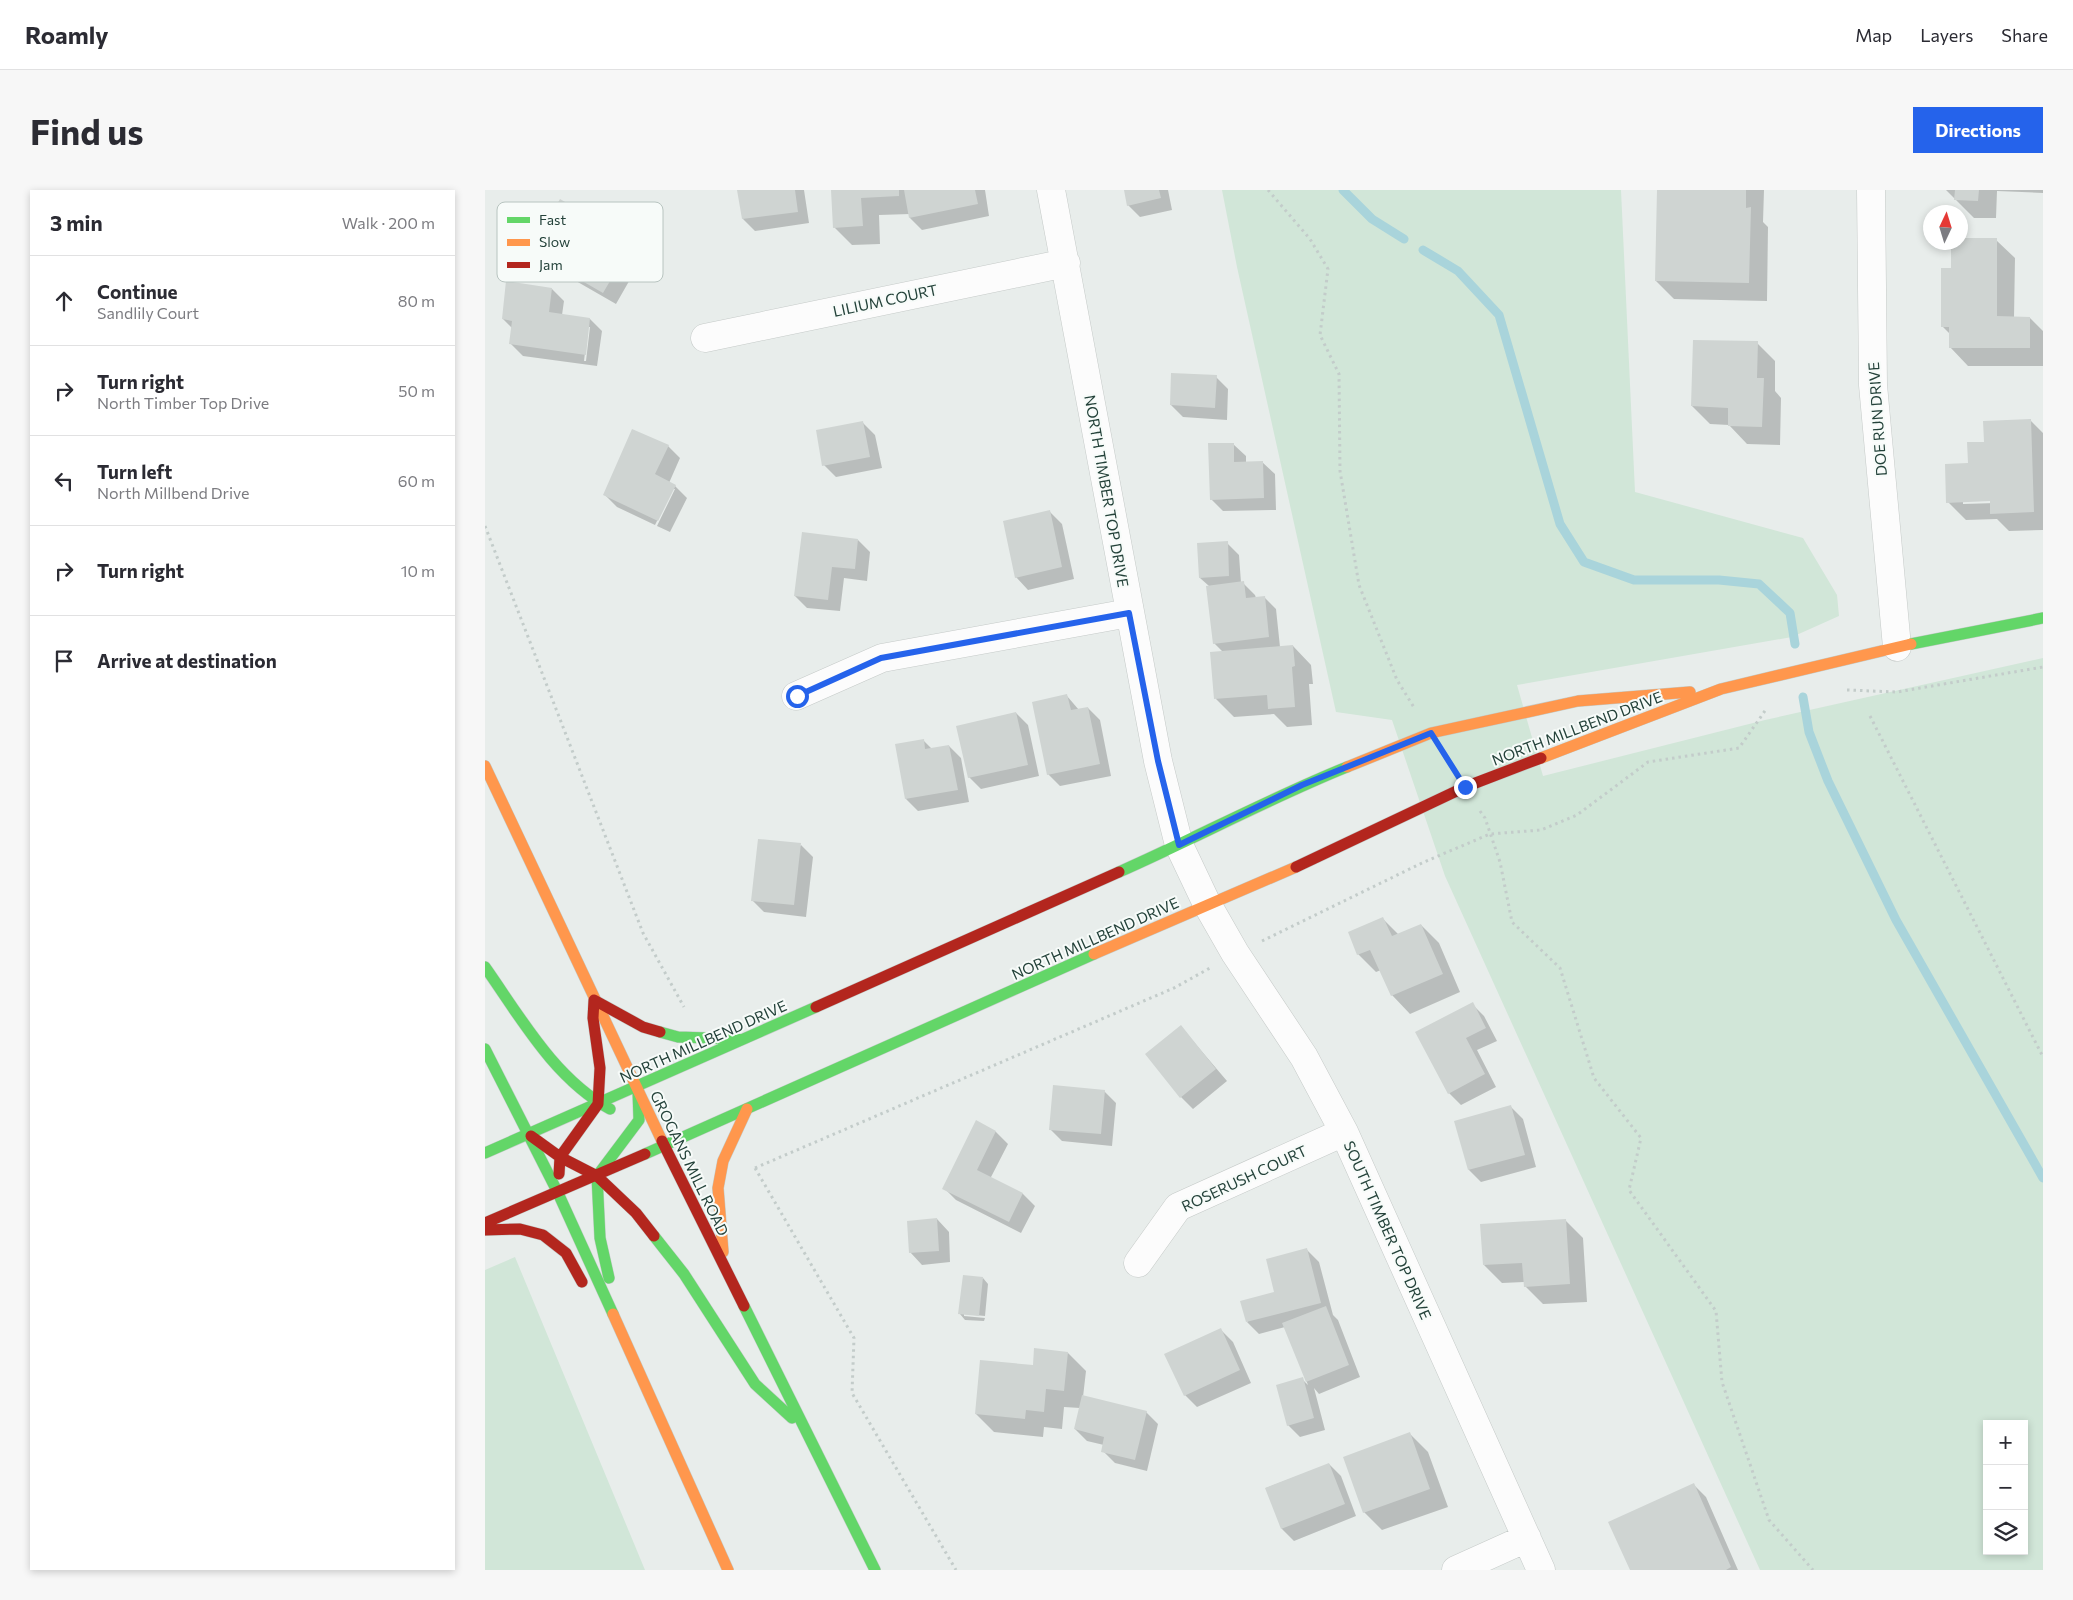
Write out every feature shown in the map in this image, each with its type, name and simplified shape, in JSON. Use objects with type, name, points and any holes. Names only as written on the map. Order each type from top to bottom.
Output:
[{"type":"main road","name":"NORTH MILLBEND DRIVE","points":[[485,1223],[597,1176],[1305,862],[1465,787],[1721,689],[1897,647],[2043,618]]},
{"type":"main road","name":"NORTH MILLBEND DRIVE","points":[[485,1153],[1179,845],[1302,785],[1431,733],[1578,701],[1721,689]]},
{"type":"main road","name":"GROGANS MILL ROAD","points":[[485,766],[663,1146],[875,1570]]},
{"type":"main road","points":[[485,967],[569,1080],[598,1104],[631,1117],[663,1146]]},
{"type":"main road","points":[[558,1193],[560,1158],[598,1104],[600,1068],[593,1018],[594,1000],[643,1027],[678,1037],[743,1039]]},
{"type":"main road","points":[[485,1049],[558,1193],[728,1570]]},
{"type":"main road","points":[[624,1340],[600,1238],[597,1176],[631,1117],[637,1087]]},
{"type":"main road","points":[[724,1266],[718,1188],[723,1161],[747,1109]]},
{"type":"main road","points":[[528,1134],[560,1158],[597,1176],[636,1213],[684,1274],[755,1384],[805,1429]]},
{"type":"main road","points":[[485,1230],[520,1229],[543,1235],[566,1253],[589,1294]]},
{"type":"main road","points":[[599,1311],[624,1340]]},
{"type":"street","name":"NORTH TIMBER TOP DRIVE","points":[[1051,190],[1158,761],[1179,845],[1207,904]]},
{"type":"street","name":"DOE RUN DRIVE","points":[[1871,190],[1873,385],[1897,647]]},
{"type":"street","name":"LILIUM COURT","points":[[705,338],[1066,263]]},
{"type":"street","points":[[797,696],[881,658],[1129,613]]},
{"type":"street","name":"SOUTH TIMBER TOP DRIVE","points":[[1207,904],[1235,953],[1304,1057],[1344,1132],[1541,1570]]},
{"type":"street","name":"ROSERUSH COURT","points":[[1138,1263],[1178,1207],[1344,1132]]},
{"type":"street","points":[[1456,1570],[1527,1538]]},
{"type":"path","points":[[1268,190],[1310,240],[1328,269],[1319,335],[1339,374],[1339,471],[1359,585],[1397,680],[1431,733]]},
{"type":"path","points":[[1843,690],[1897,692],[2043,667]]},
{"type":"path","points":[[755,1168],[1174,988],[1235,953],[1423,862],[1490,834],[1541,830],[1577,815],[1648,762],[1739,748],[1768,706]]},
{"type":"path","points":[[1870,716],[2043,1057]]},
{"type":"path","points":[[1465,787],[1485,818],[1500,862],[1512,922],[1560,968],[1594,1078],[1641,1138],[1629,1190],[1716,1311],[1723,1382],[1769,1520],[1813,1570]]},
{"type":"green space","points":[[1222,190],[1621,190],[1635,492],[1803,538],[1837,595],[1839,616],[1792,637],[1517,685],[1543,776],[1765,720],[2043,658],[2043,1570],[1760,1570],[1445,876],[1392,720],[1336,712],[1237,267]]},
{"type":"green space","points":[[515,1257],[645,1570],[485,1570],[485,1270]]},
{"type":"building","points":[[737,190],[795,190],[798,212],[742,219]]},
{"type":"building","points":[[831,190],[899,190],[899,196],[861,198],[863,226],[833,228]]},
{"type":"building","points":[[904,190],[975,190],[978,204],[909,218]]},
{"type":"building","points":[[1124,190],[1159,190],[1161,198],[1127,206]]},
{"type":"building","points":[[1657,190],[1746,190],[1746,208],[1751,207],[1749,283],[1655,281]]},
{"type":"building","points":[[1955,190],[1979,190],[1978,201],[1954,200]]},
{"type":"building","points":[[1968,238],[1997,238],[1997,316],[2030,317],[2030,348],[1949,348],[1949,327],[1941,327],[1941,268],[1951,268],[1951,250],[1968,250]]},
{"type":"building","points":[[506,282],[552,288],[549,312],[590,318],[586,355],[509,344],[512,321],[502,319]]},
{"type":"building","points":[[584,282],[609,282],[603,293]]},
{"type":"building","points":[[1693,340],[1758,341],[1757,378],[1764,378],[1762,427],[1728,426],[1728,408],[1691,406]]},
{"type":"building","points":[[1171,373],[1217,375],[1215,408],[1170,405]]},
{"type":"building","points":[[2031,419],[2034,512],[1990,514],[1990,501],[1946,503],[1945,464],[1968,463],[1967,442],[1984,442],[1983,421]]},
{"type":"building","points":[[863,421],[870,457],[822,466],[816,430]]},
{"type":"building","points":[[632,429],[669,445],[655,474],[676,485],[658,521],[603,495]]},
{"type":"building","points":[[1208,443],[1234,443],[1234,462],[1263,461],[1264,498],[1210,500]]},
{"type":"building","points":[[1050,510],[1062,567],[1015,578],[1003,521]]},
{"type":"building","points":[[802,532],[858,539],[855,569],[832,567],[828,600],[794,596]]},
{"type":"building","points":[[1228,541],[1229,576],[1199,578],[1197,543]]},
{"type":"building","points":[[1244,581],[1246,598],[1265,596],[1269,637],[1213,644],[1206,586]]},
{"type":"building","points":[[1293,645],[1295,666],[1292,667],[1295,707],[1268,709],[1267,695],[1214,699],[1210,652]]},
{"type":"building","points":[[1067,694],[1071,710],[1088,707],[1100,764],[1047,775],[1032,702]]},
{"type":"building","points":[[1016,712],[1028,765],[968,778],[956,726]]},
{"type":"building","points":[[924,739],[925,749],[949,745],[958,790],[905,799],[895,744]]},
{"type":"building","points":[[758,839],[801,843],[794,905],[751,901]]},
{"type":"building","points":[[1383,917],[1392,936],[1421,924],[1443,974],[1391,996],[1370,950],[1357,955],[1348,932]]},
{"type":"building","points":[[1473,1002],[1486,1028],[1466,1038],[1485,1074],[1448,1094],[1415,1032]]},
{"type":"building","points":[[1181,1025],[1216,1069],[1180,1098],[1145,1054]]},
{"type":"building","points":[[1053,1085],[1105,1090],[1101,1134],[1049,1130]]},
{"type":"building","points":[[1511,1105],[1525,1155],[1468,1170],[1454,1121]]},
{"type":"building","points":[[976,1120],[996,1131],[977,1170],[1023,1193],[1009,1222],[942,1189]]},
{"type":"building","points":[[937,1218],[939,1251],[909,1253],[907,1221]]},
{"type":"building","points":[[1566,1219],[1570,1284],[1524,1287],[1522,1263],[1483,1265],[1480,1224]]},
{"type":"building","points":[[1307,1248],[1321,1303],[1246,1322],[1240,1301],[1274,1292],[1266,1259]]},
{"type":"building","points":[[963,1275],[983,1277],[979,1316],[958,1314]]},
{"type":"building","points":[[1326,1306],[1349,1365],[1306,1382],[1282,1323]]},
{"type":"building","points":[[1221,1328],[1240,1370],[1184,1396],[1164,1354]]},
{"type":"building","points":[[1034,1348],[1068,1352],[1064,1391],[1046,1389],[1044,1412],[1026,1410],[1025,1419],[975,1414],[980,1360],[1033,1365]]},
{"type":"building","points":[[1303,1377],[1314,1418],[1287,1426],[1276,1385]]},
{"type":"building","points":[[1082,1395],[1147,1411],[1135,1460],[1101,1452],[1104,1437],[1074,1429]]},
{"type":"building","points":[[1410,1432],[1430,1489],[1363,1513],[1343,1457]]},
{"type":"building","points":[[1329,1463],[1345,1504],[1281,1529],[1265,1488]]},
{"type":"building","points":[[1694,1483],[1731,1567],[1726,1570],[1630,1570],[1608,1522]]},
{"type":"waterway","points":[[1343,190],[1372,219],[1404,239]]},
{"type":"waterway","points":[[1423,250],[1458,271],[1499,315],[1560,524],[1584,562],[1634,580],[1719,580],[1759,584],[1790,613],[1795,644]]},
{"type":"waterway","points":[[1803,697],[1809,732],[1828,781],[1896,920],[2043,1178]]},
{"type":"traffic: fast","points":[[1911,644],[2043,618]]},
{"type":"traffic: fast","points":[[1119,872],[1347,767]]},
{"type":"traffic: fast","points":[[645,1154],[1094,954]]},
{"type":"traffic: fast","points":[[485,967],[540,1046],[555,1064],[590,1096],[610,1109]]},
{"type":"traffic: fast","points":[[485,1153],[816,1007]]},
{"type":"traffic: fast","points":[[660,1032],[678,1037],[738,1039]]},
{"type":"traffic: fast","points":[[485,1049],[558,1193],[613,1314]]},
{"type":"traffic: fast","points":[[609,1278],[600,1238],[597,1176],[639,1120],[638,1091]]},
{"type":"traffic: fast","points":[[654,1236],[684,1274],[755,1384],[792,1418]]},
{"type":"traffic: fast","points":[[744,1306],[875,1570]]},
{"type":"traffic: slow","points":[[1541,758],[1721,689],[1911,644]]},
{"type":"traffic: slow","points":[[1347,767],[1431,733],[1578,701],[1690,692]]},
{"type":"traffic: slow","points":[[485,766],[662,1141]]},
{"type":"traffic: slow","points":[[1094,954],[1296,867]]},
{"type":"traffic: slow","points":[[723,1252],[718,1188],[723,1161],[747,1109]]},
{"type":"traffic: slow","points":[[613,1314],[728,1570]]},
{"type":"traffic: jam","points":[[1296,867],[1465,787],[1541,758]]},
{"type":"traffic: jam","points":[[816,1007],[1119,872]]},
{"type":"traffic: jam","points":[[559,1174],[560,1157],[598,1104],[600,1068],[593,1018],[594,1000],[643,1027],[660,1032]]},
{"type":"traffic: jam","points":[[531,1136],[560,1157],[597,1176],[636,1213],[654,1236]]},
{"type":"traffic: jam","points":[[662,1141],[744,1306]]},
{"type":"traffic: jam","points":[[485,1223],[645,1154]]},
{"type":"traffic: jam","points":[[485,1230],[520,1229],[543,1235],[566,1253],[582,1282]]},
{"type":"route","points":[[797,696],[881,658],[1129,613],[1158,761],[1179,845],[1302,785],[1431,733],[1465,787]]}]
